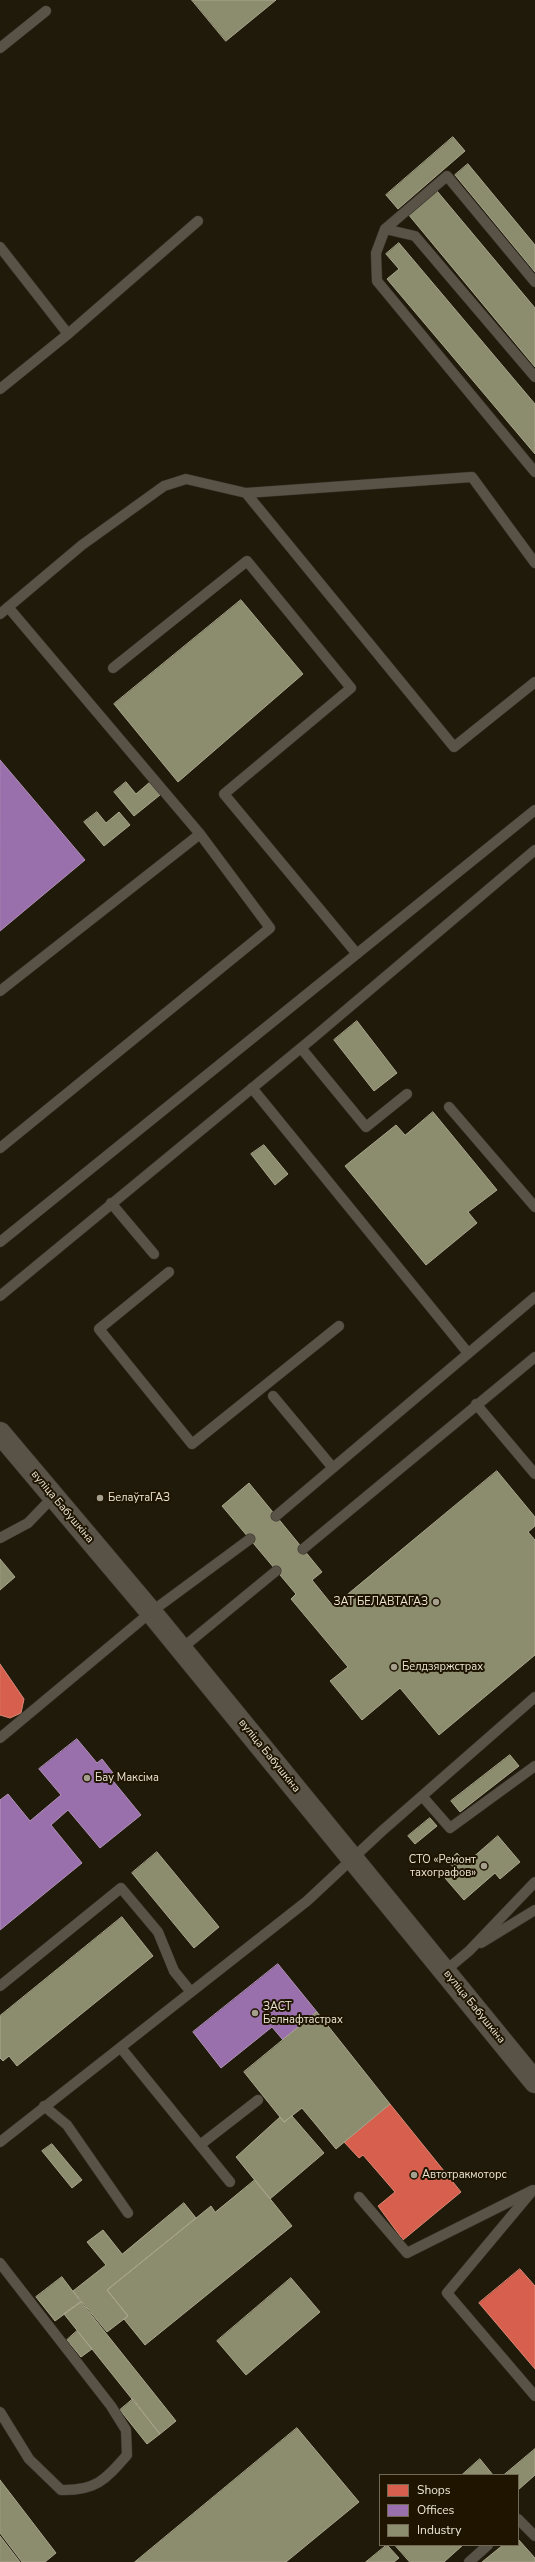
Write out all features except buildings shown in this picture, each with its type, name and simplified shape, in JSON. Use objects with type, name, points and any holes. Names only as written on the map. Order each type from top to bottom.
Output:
[{"type":"street","name":"вуліца Бабушкіна","points":[[0,1434],[151,1612],[535,2082]]},
{"type":"lane","points":[[0,48],[46,11]]},
{"type":"lane","points":[[535,282],[447,176],[385,230],[376,253],[377,281],[535,472]]},
{"type":"lane","points":[[0,389],[68,334],[198,221]]},
{"type":"lane","points":[[385,230],[415,236],[535,377]]},
{"type":"lane","points":[[0,247],[68,334]]},
{"type":"lane","points":[[0,614],[82,545],[164,486],[186,479],[246,493],[472,477],[535,563]]},
{"type":"lane","points":[[246,493],[454,747],[535,682]]},
{"type":"lane","points":[[113,668],[247,561],[351,688],[224,794],[357,954]]},
{"type":"lane","points":[[0,1148],[270,928],[200,834],[8,607]]},
{"type":"lane","points":[[0,1242],[535,810]]},
{"type":"lane","points":[[0,992],[200,834]]},
{"type":"lane","points":[[0,1296],[301,1048],[535,850]]},
{"type":"lane","points":[[301,1048],[366,1127],[407,1094]]},
{"type":"lane","points":[[252,1088],[468,1354]]},
{"type":"lane","points":[[449,1106],[535,1208]]},
{"type":"lane","points":[[111,1203],[154,1254]]},
{"type":"lane","points":[[169,1272],[99,1329],[192,1444],[339,1326]]},
{"type":"lane","points":[[276,1516],[535,1297]]},
{"type":"lane","points":[[303,1549],[476,1404],[535,1357]]},
{"type":"lane","points":[[273,1396],[333,1468]]},
{"type":"lane","points":[[476,1404],[535,1474]]},
{"type":"lane","points":[[0,1538],[28,1523],[53,1497]]},
{"type":"lane","points":[[0,1738],[151,1612],[250,1539]]},
{"type":"lane","points":[[181,1649],[276,1571]]},
{"type":"lane","points":[[0,2142],[307,1901],[352,1858],[535,1697]]},
{"type":"lane","points":[[422,1796],[450,1828],[535,1766]]},
{"type":"lane","points":[[445,1971],[469,1951],[535,1882]]},
{"type":"lane","points":[[0,1986],[121,1888],[158,1932],[174,1971],[191,1992]]},
{"type":"lane","points":[[469,1951],[535,1910]]},
{"type":"lane","points":[[121,2048],[230,2182]]},
{"type":"lane","points":[[200,2145],[258,2100]]},
{"type":"lane","points":[[44,2106],[66,2125],[128,2213]]},
{"type":"lane","points":[[359,2197],[407,2253],[534,2189]]},
{"type":"lane","points":[[534,2189],[447,2293],[535,2396]]},
{"type":"lane","points":[[0,2263],[111,2406],[126,2430],[127,2455],[106,2479],[82,2491],[61,2490],[29,2459],[0,2412]]},
{"type":"lane","points":[[519,2520],[535,2536]]},
{"type":"lane","points":[[469,2562],[487,2546]]},
{"type":"place","name":"БелаўтаГАЗ","points":[[100,1498]]},
{"type":"place","name":"ЗАТ БЕЛАВТАГАЗ","points":[[436,1602]]},
{"type":"place","name":"Белдзяржстрах","points":[[394,1667]]},
{"type":"place","name":"Бау Максіма","points":[[87,1778]]},
{"type":"place","name":"СТО «Ремонт тахографов»","points":[[484,1866]]},
{"type":"place","name":"ЗАСТ Белнафтастрах","points":[[255,2013]]},
{"type":"place","name":"Автотракмоторс","points":[[414,2175]]}]
